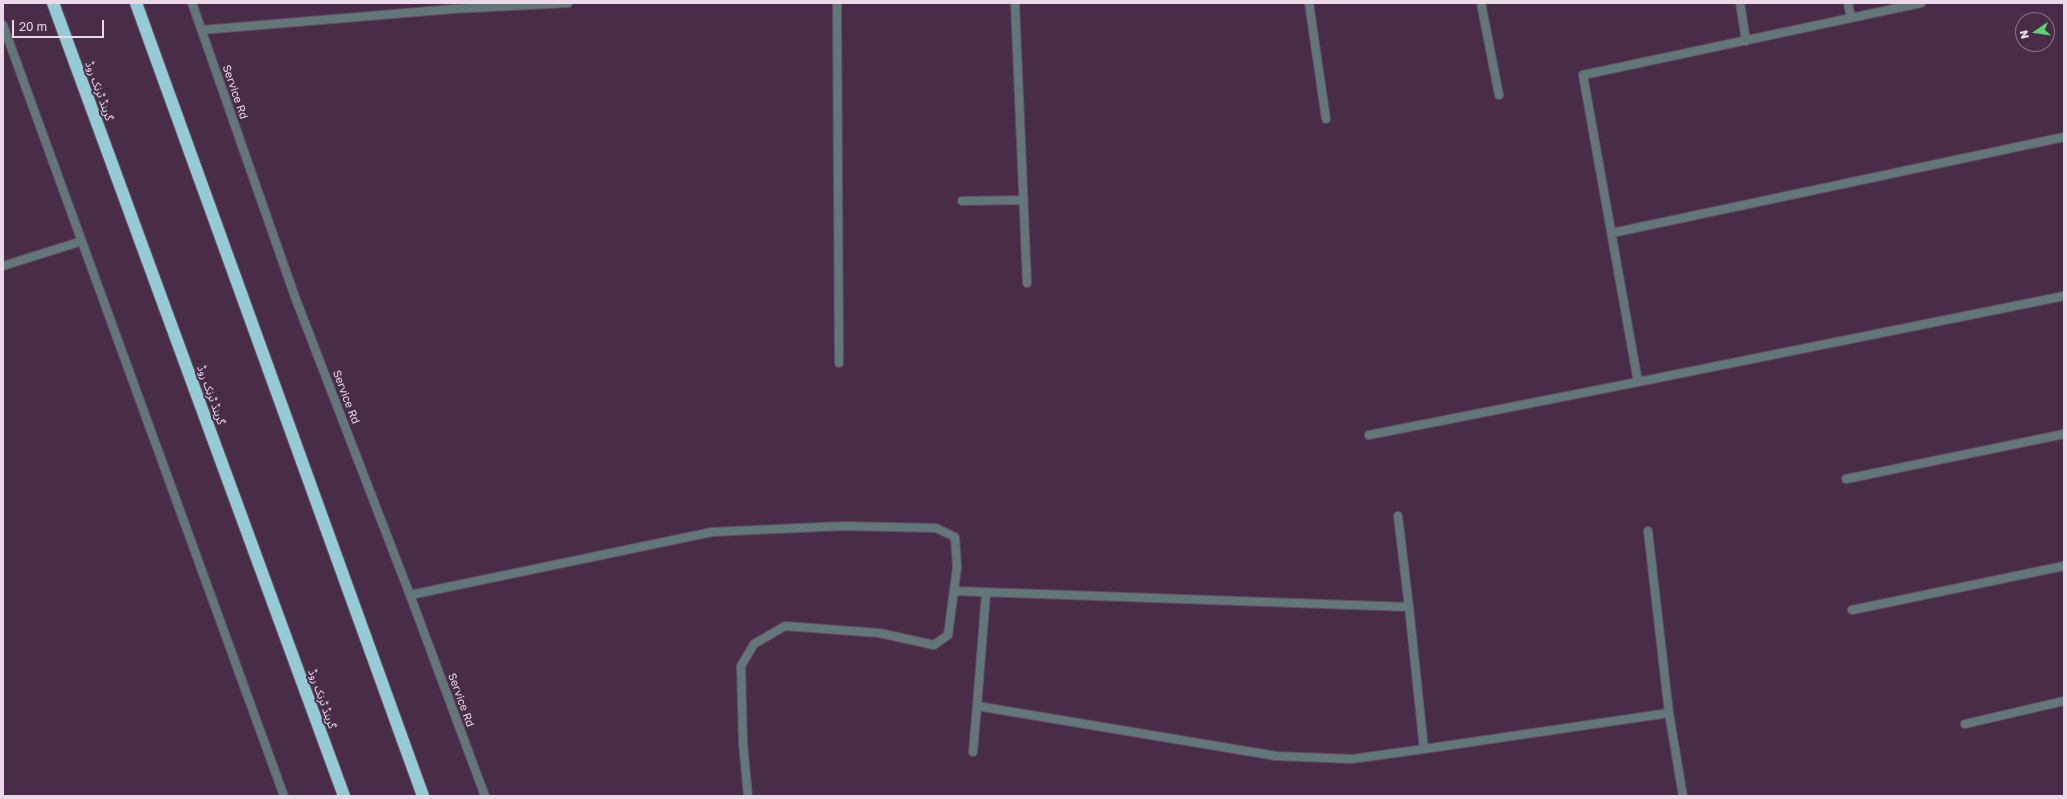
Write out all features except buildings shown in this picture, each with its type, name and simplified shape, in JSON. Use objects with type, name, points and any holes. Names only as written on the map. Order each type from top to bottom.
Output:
[{"type":"highway","name":"گرینڈ ٹرنک روڈ","points":[[53,3],[344,796]]},
{"type":"highway","points":[[136,3],[423,796]]},
{"type":"street","name":"Service Rd","points":[[192,3],[296,297],[485,796]]},
{"type":"street","points":[[202,30],[453,9],[568,3]]},
{"type":"street","points":[[837,3],[839,363]]},
{"type":"street","points":[[1015,3],[1028,284]]},
{"type":"street","points":[[1309,3],[1326,118]]},
{"type":"street","points":[[1481,3],[1498,95]]},
{"type":"street","points":[[1740,3],[1746,40]]},
{"type":"street","points":[[1848,3],[1851,18]]},
{"type":"street","points":[[1638,382],[1584,75],[1921,3]]},
{"type":"street","points":[[3,25],[284,796]]},
{"type":"street","points":[[1612,233],[2064,137]]},
{"type":"street","points":[[962,201],[1024,200]]},
{"type":"street","points":[[3,266],[82,241]]},
{"type":"street","points":[[1369,435],[2064,296]]},
{"type":"street","points":[[1846,479],[2064,434]]},
{"type":"street","points":[[1398,516],[1424,749]]},
{"type":"street","points":[[410,595],[712,532],[843,526],[936,528],[955,537],[957,567],[948,635],[934,645],[879,633],[785,626],[754,644],[741,666],[743,742],[748,796]]},
{"type":"street","points":[[1648,531],[1669,713],[1683,796]]},
{"type":"street","points":[[1852,610],[2064,566]]},
{"type":"street","points":[[954,591],[1409,608]]},
{"type":"street","points":[[973,752],[986,593]]},
{"type":"street","points":[[1965,724],[2064,701]]},
{"type":"street","points":[[977,706],[1276,756],[1352,759],[1669,713]]}]
